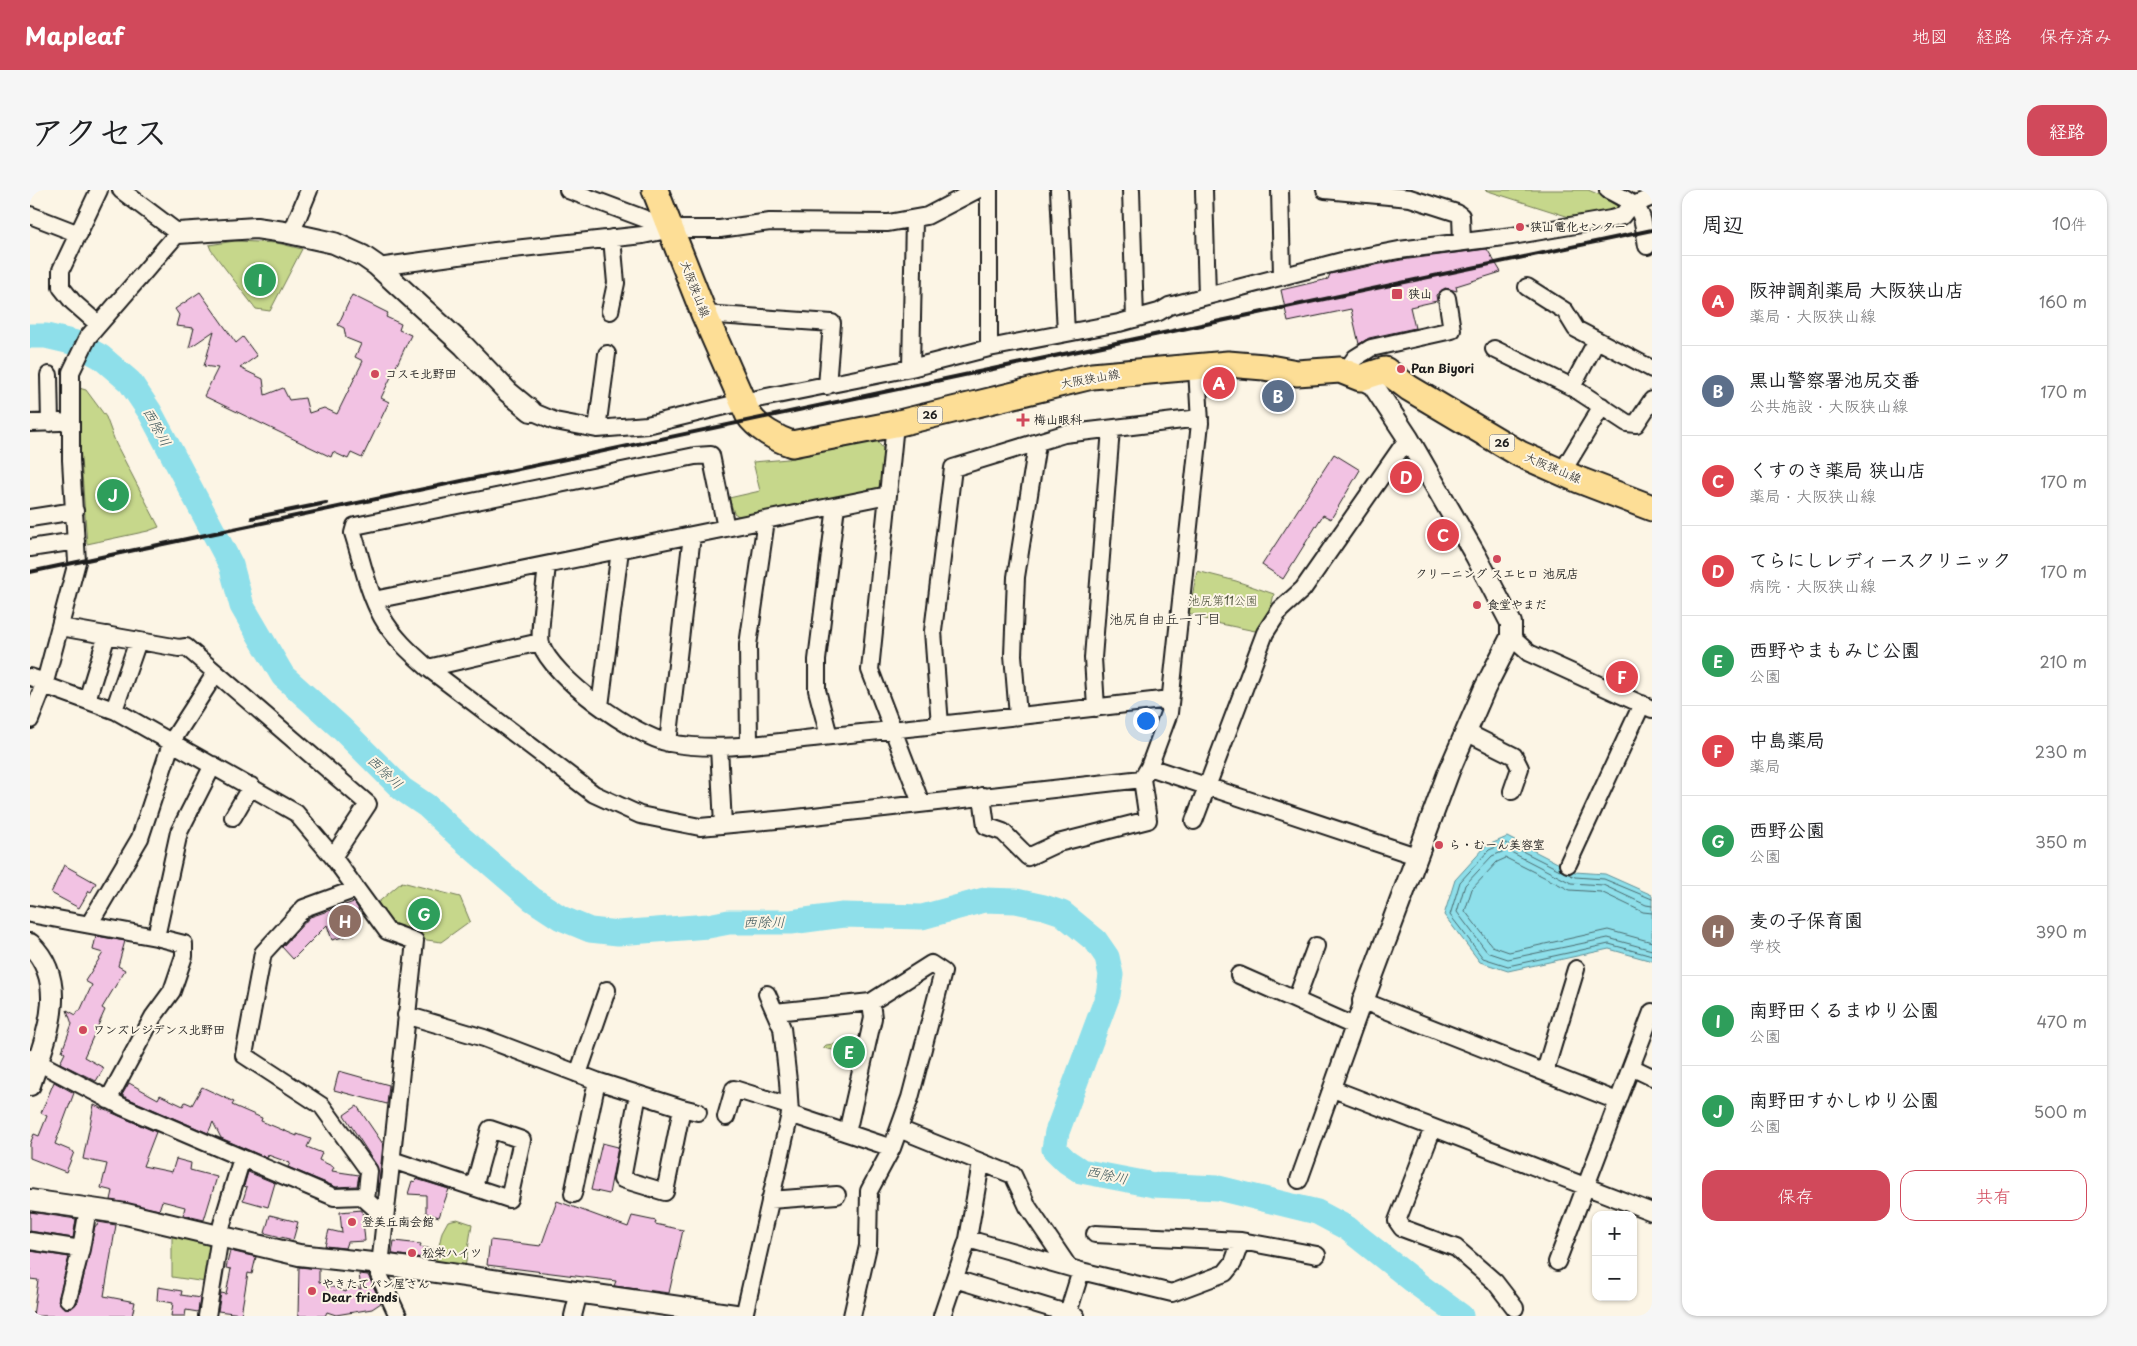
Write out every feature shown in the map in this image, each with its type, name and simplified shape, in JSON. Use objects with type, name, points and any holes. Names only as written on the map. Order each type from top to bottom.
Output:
[{"type":"main road","name":"大阪狭山線","points":[[655,190],[704,314],[751,419],[780,440],[792,444],[895,424],[1092,376],[1228,364],[1264,366],[1297,373],[1352,375],[1385,370],[1409,388],[1520,454],[1652,508]]},
{"type":"street","points":[[93,330],[61,287],[62,270],[100,190]]},
{"type":"street","points":[[121,190],[178,233],[256,228],[334,243],[363,256],[378,267],[464,346],[508,392],[531,411],[555,421],[597,429],[647,425],[742,402],[911,368],[989,348],[1135,318],[1282,275],[1399,250],[1512,236],[1611,219],[1622,216],[1629,207],[1652,197]]},
{"type":"street","points":[[291,234],[309,190]]},
{"type":"street","points":[[568,190],[672,229]]},
{"type":"street","points":[[989,190],[989,348]]},
{"type":"street","points":[[1059,190],[1066,333]]},
{"type":"street","points":[[1131,190],[1135,318]]},
{"type":"street","points":[[1204,190],[1207,296]]},
{"type":"street","points":[[1280,190],[1282,275]]},
{"type":"street","points":[[1325,190],[1410,198],[1457,213],[1461,216],[1462,242]]},
{"type":"street","points":[[1608,190],[1635,204],[1643,218],[1647,246]]},
{"type":"street","points":[[378,267],[672,229],[720,229],[770,222],[888,223],[927,216],[973,191]]},
{"type":"street","points":[[30,215],[78,234]]},
{"type":"street","points":[[911,368],[914,219]]},
{"type":"street","points":[[30,720],[40,681],[60,626],[76,562],[75,511],[70,460],[71,372],[93,330],[178,233]]},
{"type":"street","points":[[610,311],[616,283],[612,238]]},
{"type":"street","points":[[1527,287],[1565,311],[1576,329],[1652,369]]},
{"type":"street","points":[[1298,1180],[1333,1089],[1363,1000],[1416,856],[1485,688],[1511,637],[1511,623],[1476,556],[1408,438],[1374,385],[1352,375],[1355,358],[1371,348],[1452,330],[1447,298]]},
{"type":"street","points":[[704,314],[832,323],[827,386]]},
{"type":"street","points":[[1572,386],[1597,340]]},
{"type":"street","points":[[1494,349],[1572,386],[1627,423],[1636,424],[1652,400]]},
{"type":"street","points":[[597,429],[607,354]]},
{"type":"street","points":[[982,796],[986,826],[1003,832],[1028,857],[1058,843],[1148,820],[1146,773],[1168,713],[1170,700],[1200,418],[1197,368]]},
{"type":"street","points":[[49,375],[50,423]]},
{"type":"street","points":[[1562,472],[1602,406]]},
{"type":"street","points":[[940,725],[933,631],[953,468],[1037,444],[1064,434],[1200,418]]},
{"type":"street","points":[[30,423],[70,422]]},
{"type":"street","points":[[895,424],[870,670],[920,803]]},
{"type":"street","points":[[1096,708],[1093,658],[1111,429]]},
{"type":"street","points":[[1194,820],[1265,633],[1280,610],[1303,589],[1408,438]]},
{"type":"street","points":[[1018,716],[1013,655],[1016,577],[1037,444]]},
{"type":"street","points":[[726,528],[711,455],[695,456],[355,526],[353,533],[374,600],[382,618],[403,646],[428,668],[594,794],[640,815],[700,827],[982,796],[1146,773],[1208,785],[1416,856]]},
{"type":"street","points":[[374,600],[888,495]]},
{"type":"street","points":[[828,736],[817,690],[817,660],[836,506]]},
{"type":"street","points":[[30,518],[75,511]]},
{"type":"street","points":[[749,744],[748,646],[766,520]]},
{"type":"street","points":[[668,743],[692,535]]},
{"type":"street","points":[[30,548],[76,541]]},
{"type":"street","points":[[600,706],[620,550]]},
{"type":"street","points":[[547,565],[540,642],[547,656],[562,676],[600,706],[640,732],[668,743],[707,748],[720,747],[1170,700]]},
{"type":"street","points":[[60,626],[179,648],[186,647],[215,674],[368,804],[333,857]]},
{"type":"street","points":[[87,700],[107,635]]},
{"type":"street","points":[[1511,637],[1529,653],[1647,707],[1568,864]]},
{"type":"street","points":[[114,710],[138,641]]},
{"type":"street","points":[[428,668],[540,642]]},
{"type":"street","points":[[90,923],[140,838],[172,741],[215,674]]},
{"type":"street","points":[[40,681],[114,710],[296,812],[333,857],[387,931],[415,941],[379,1275],[398,1316]]},
{"type":"street","points":[[1466,732],[1514,756],[1520,768],[1512,791]]},
{"type":"street","points":[[720,747],[723,825]]},
{"type":"street","points":[[156,937],[179,832],[213,765]]},
{"type":"street","points":[[233,817],[251,786]]},
{"type":"street","points":[[356,889],[304,908],[263,954],[244,1055],[322,1106],[369,1171],[366,1200]]},
{"type":"street","points":[[30,914],[90,923],[184,944],[184,956],[172,991],[153,1017],[108,1100]]},
{"type":"street","points":[[30,944],[38,953],[50,975],[53,1007],[34,1060],[30,1085]]},
{"type":"street","points":[[1296,1000],[1316,946]]},
{"type":"street","points":[[775,1012],[871,1002],[931,964],[943,972],[910,1098],[892,1148],[868,1192],[868,1246],[852,1316]]},
{"type":"street","points":[[1545,1071],[1576,969]]},
{"type":"street","points":[[1239,975],[1354,1026]]},
{"type":"street","points":[[578,1074],[607,990]]},
{"type":"street","points":[[30,1200],[133,1216],[299,1255],[381,1264],[579,1292],[658,1310],[743,1316],[789,1110],[782,1028],[767,994]]},
{"type":"street","points":[[1363,1000],[1617,1101]]},
{"type":"street","points":[[847,1133],[873,1018],[871,1002]]},
{"type":"street","points":[[1557,1262],[1652,1012]]},
{"type":"street","points":[[406,1015],[484,1038],[597,1081],[698,1112]]},
{"type":"street","points":[[34,1060],[108,1100],[334,1197],[362,1196],[386,1218]]},
{"type":"street","points":[[1631,1067],[1652,1077]]},
{"type":"street","points":[[573,1194],[597,1081]]},
{"type":"street","points":[[726,1117],[734,1089],[847,1133],[892,1148]]},
{"type":"street","points":[[1333,1089],[1652,1212]]},
{"type":"street","points":[[638,1094],[622,1180],[665,1192],[682,1108]]},
{"type":"street","points":[[1433,1128],[1397,1222],[1402,1228],[1456,1248],[1494,1282],[1516,1308]]},
{"type":"street","points":[[899,1129],[1013,1175],[1028,1207],[1074,1269],[1070,1316],[955,1279]]},
{"type":"street","points":[[207,1316],[219,1237],[242,1158]]},
{"type":"street","points":[[392,1160],[474,1187]]},
{"type":"street","points":[[942,1316],[968,1239],[981,1163]]},
{"type":"street","points":[[770,1200],[838,1195]]},
{"type":"street","points":[[68,1299],[81,1249],[88,1209]]},
{"type":"street","points":[[1095,1234],[1240,1241],[1317,1255]]},
{"type":"street","points":[[968,1239],[1074,1269],[1172,1293],[1225,1273],[1233,1263],[1240,1241]]},
{"type":"street","points":[[30,1241],[81,1249]]},
{"type":"street","points":[[573,1316],[579,1292]]},
{"type":"green space","points":[[1485,190],[1588,190],[1629,207],[1588,223]]},
{"type":"green space","points":[[235,241],[277,243],[302,249],[270,311],[256,309],[209,245]]},
{"type":"green space","points":[[79,388],[86,390],[106,417],[116,444],[159,527],[87,544],[79,430]]},
{"type":"green space","points":[[876,440],[885,451],[882,479],[878,489],[740,517],[734,513],[729,498],[760,491],[753,462],[788,459]]},
{"type":"green space","name":"池尻第11公園","points":[[1197,571],[1236,581],[1274,594],[1265,633],[1216,623],[1189,613]]},
{"type":"green space","points":[[402,882],[460,897],[470,921],[441,942],[420,939],[390,927],[375,905]]},
{"type":"green space","points":[[860,1042],[858,1055],[823,1048],[826,1045]]},
{"type":"green space","points":[[457,1219],[472,1224],[465,1268],[435,1264],[442,1232],[448,1221]]},
{"type":"green space","points":[[172,1232],[207,1241],[212,1248],[206,1282],[172,1277]]},
{"type":"water","points":[[1507,837],[1575,872],[1605,874],[1652,895],[1652,961],[1609,949],[1508,971],[1480,962],[1444,915],[1455,880],[1486,846]]},
{"type":"building","points":[[1487,249],[1501,272],[1456,286],[1457,291],[1445,288],[1436,295],[1437,301],[1410,307],[1415,328],[1369,338],[1359,344],[1351,309],[1288,322],[1281,290],[1328,279],[1330,274],[1350,270],[1401,260]]},
{"type":"building","name":"コスモ北野田","points":[[200,292],[236,343],[243,337],[257,356],[240,368],[263,379],[265,395],[283,388],[289,400],[305,398],[309,413],[324,408],[337,414],[363,361],[355,357],[361,344],[346,338],[344,328],[338,325],[352,295],[388,313],[386,317],[401,324],[399,330],[411,335],[381,398],[389,402],[362,458],[351,453],[348,459],[333,452],[331,457],[204,396],[218,368],[204,366],[214,331],[189,348],[194,328],[176,326],[179,315],[175,309]]},
{"type":"building","points":[[1334,454],[1360,470],[1331,519],[1323,515],[1283,579],[1262,565]]},
{"type":"building","points":[[64,865],[96,883],[79,908],[51,893]]},
{"type":"building","points":[[354,902],[358,908],[360,918],[351,921],[354,934],[332,940],[327,925],[293,959],[282,947],[310,917]]},
{"type":"building","points":[[96,936],[125,941],[118,966],[125,970],[102,1008],[105,1010],[84,1057],[104,1068],[96,1081],[60,1063],[65,1053],[62,1051],[72,1024],[67,1010],[76,1015],[80,1011],[92,985],[85,981],[103,953],[93,950]]},
{"type":"building","points":[[339,1071],[389,1085],[387,1104],[334,1090]]},
{"type":"building","points":[[54,1082],[74,1093],[55,1144],[74,1152],[66,1172],[30,1158],[30,1144],[34,1134],[39,1136],[47,1116],[41,1113]]},
{"type":"building","points":[[129,1083],[158,1099],[160,1095],[183,1106],[185,1102],[192,1105],[202,1087],[234,1102],[232,1105],[262,1118],[261,1121],[297,1136],[297,1134],[311,1139],[307,1147],[322,1153],[319,1160],[334,1167],[332,1171],[359,1175],[357,1186],[336,1187],[288,1167],[290,1163],[268,1155],[267,1158],[221,1138],[213,1122],[208,1133],[127,1098],[122,1095]]},
{"type":"building","points":[[94,1105],[156,1132],[143,1166],[172,1172],[176,1159],[191,1163],[190,1170],[217,1177],[204,1220],[183,1215],[185,1207],[162,1201],[159,1210],[111,1200],[113,1191],[101,1188],[107,1164],[83,1159]]},
{"type":"building","points":[[357,1106],[383,1144],[378,1192],[377,1166],[344,1115]]},
{"type":"building","points":[[602,1143],[618,1147],[609,1194],[591,1190]]},
{"type":"building","points":[[248,1172],[275,1183],[268,1207],[243,1200],[247,1187],[244,1186]]},
{"type":"building","points":[[416,1179],[449,1189],[439,1217],[426,1213],[426,1195],[408,1194],[412,1181],[415,1182]]},
{"type":"building","points":[[557,1201],[628,1227],[632,1216],[656,1221],[655,1224],[683,1230],[669,1293],[614,1286],[616,1281],[487,1265],[490,1240],[541,1246]]},
{"type":"building","name":"登美丘南会館","points":[[362,1210],[365,1241],[347,1242],[345,1248],[325,1246],[329,1230],[342,1233],[340,1212]]},
{"type":"building","points":[[30,1212],[76,1219],[73,1238],[30,1231]]},
{"type":"building","points":[[270,1215],[298,1222],[293,1240],[265,1233]]},
{"type":"building","points":[[98,1222],[116,1225],[104,1296],[135,1302],[132,1316],[33,1316],[38,1280],[30,1279],[30,1251],[69,1257],[58,1301],[65,1308],[71,1308],[78,1302],[95,1226],[97,1226]]},
{"type":"building","name":"松栄ハイツ","points":[[394,1241],[421,1244],[420,1247],[433,1249],[432,1259],[392,1254]]},
{"type":"building","points":[[230,1251],[256,1257],[252,1274],[248,1273],[241,1314],[218,1311],[221,1293],[226,1294],[231,1269],[226,1268]]},
{"type":"building","points":[[299,1267],[319,1269],[319,1282],[346,1292],[349,1284],[361,1289],[359,1274],[368,1275],[381,1303],[372,1309],[336,1315],[327,1312],[325,1316],[298,1316]]},
{"type":"building","points":[[158,1287],[182,1291],[181,1295],[200,1298],[198,1312],[186,1310],[185,1316],[171,1316],[173,1303],[157,1300]]},
{"type":"waterway","name":"西除川","points":[[30,336],[46,336],[76,343],[101,357],[130,382],[150,412],[231,565],[242,606],[283,676],[341,728],[402,789],[427,806],[532,899],[561,918],[590,930],[618,933],[708,926],[729,922],[791,922],[843,915],[922,917],[984,900],[1016,901],[1062,913],[1096,941],[1107,957],[1111,975],[1108,995],[1057,1132],[1054,1149],[1066,1161],[1081,1171],[1154,1185],[1218,1188],[1317,1212],[1347,1228],[1461,1316]]},
{"type":"railway","points":[[30,572],[1652,230]]},
{"type":"railway","points":[[252,518],[326,503]]},
{"type":"place","name":"狭山電化センター","points":[[1520,227]]},
{"type":"place","name":"南野田くるまゆり公園","points":[[260,280]]},
{"type":"place","name":"狭山","points":[[1397,294]]},
{"type":"place","name":"Pan Biyori","points":[[1401,369]]},
{"type":"place","name":"コスモ北野田","points":[[375,374]]},
{"type":"place","name":"阪神調剤薬局 大阪狭山店","points":[[1219,383]]},
{"type":"place","name":"黒山警察署池尻交番","points":[[1278,396]]},
{"type":"place","name":"梅山眼科","points":[[1023,420]]},
{"type":"place","name":"てらにしレディースクリニック","points":[[1406,477]]},
{"type":"place","name":"南野田すかしゆり公園","points":[[113,495]]},
{"type":"place","name":"くすのき薬局 狭山店","points":[[1443,535]]},
{"type":"place","name":"クリーニング スエヒロ 池尻店","points":[[1497,559]]},
{"type":"place","name":"食堂やまだ","points":[[1477,605]]},
{"type":"place","name":"中島薬局","points":[[1622,677]]},
{"type":"place","name":"ら・むーん美容室","points":[[1439,845]]},
{"type":"place","name":"西野公園","points":[[424,914]]},
{"type":"place","name":"麦の子保育園","points":[[345,921]]},
{"type":"place","name":"ワンズレジデンス北野田","points":[[83,1030]]},
{"type":"place","name":"西野やまもみじ公園","points":[[849,1052]]},
{"type":"place","name":"登美丘南会館","points":[[352,1222]]},
{"type":"place","name":"松栄ハイツ","points":[[412,1253]]},
{"type":"place","name":"やきたてパン屋さん Dear friends","points":[[312,1291]]},
{"type":"district","name":"池尻自由丘一丁目","points":[[1165,619]]}]
